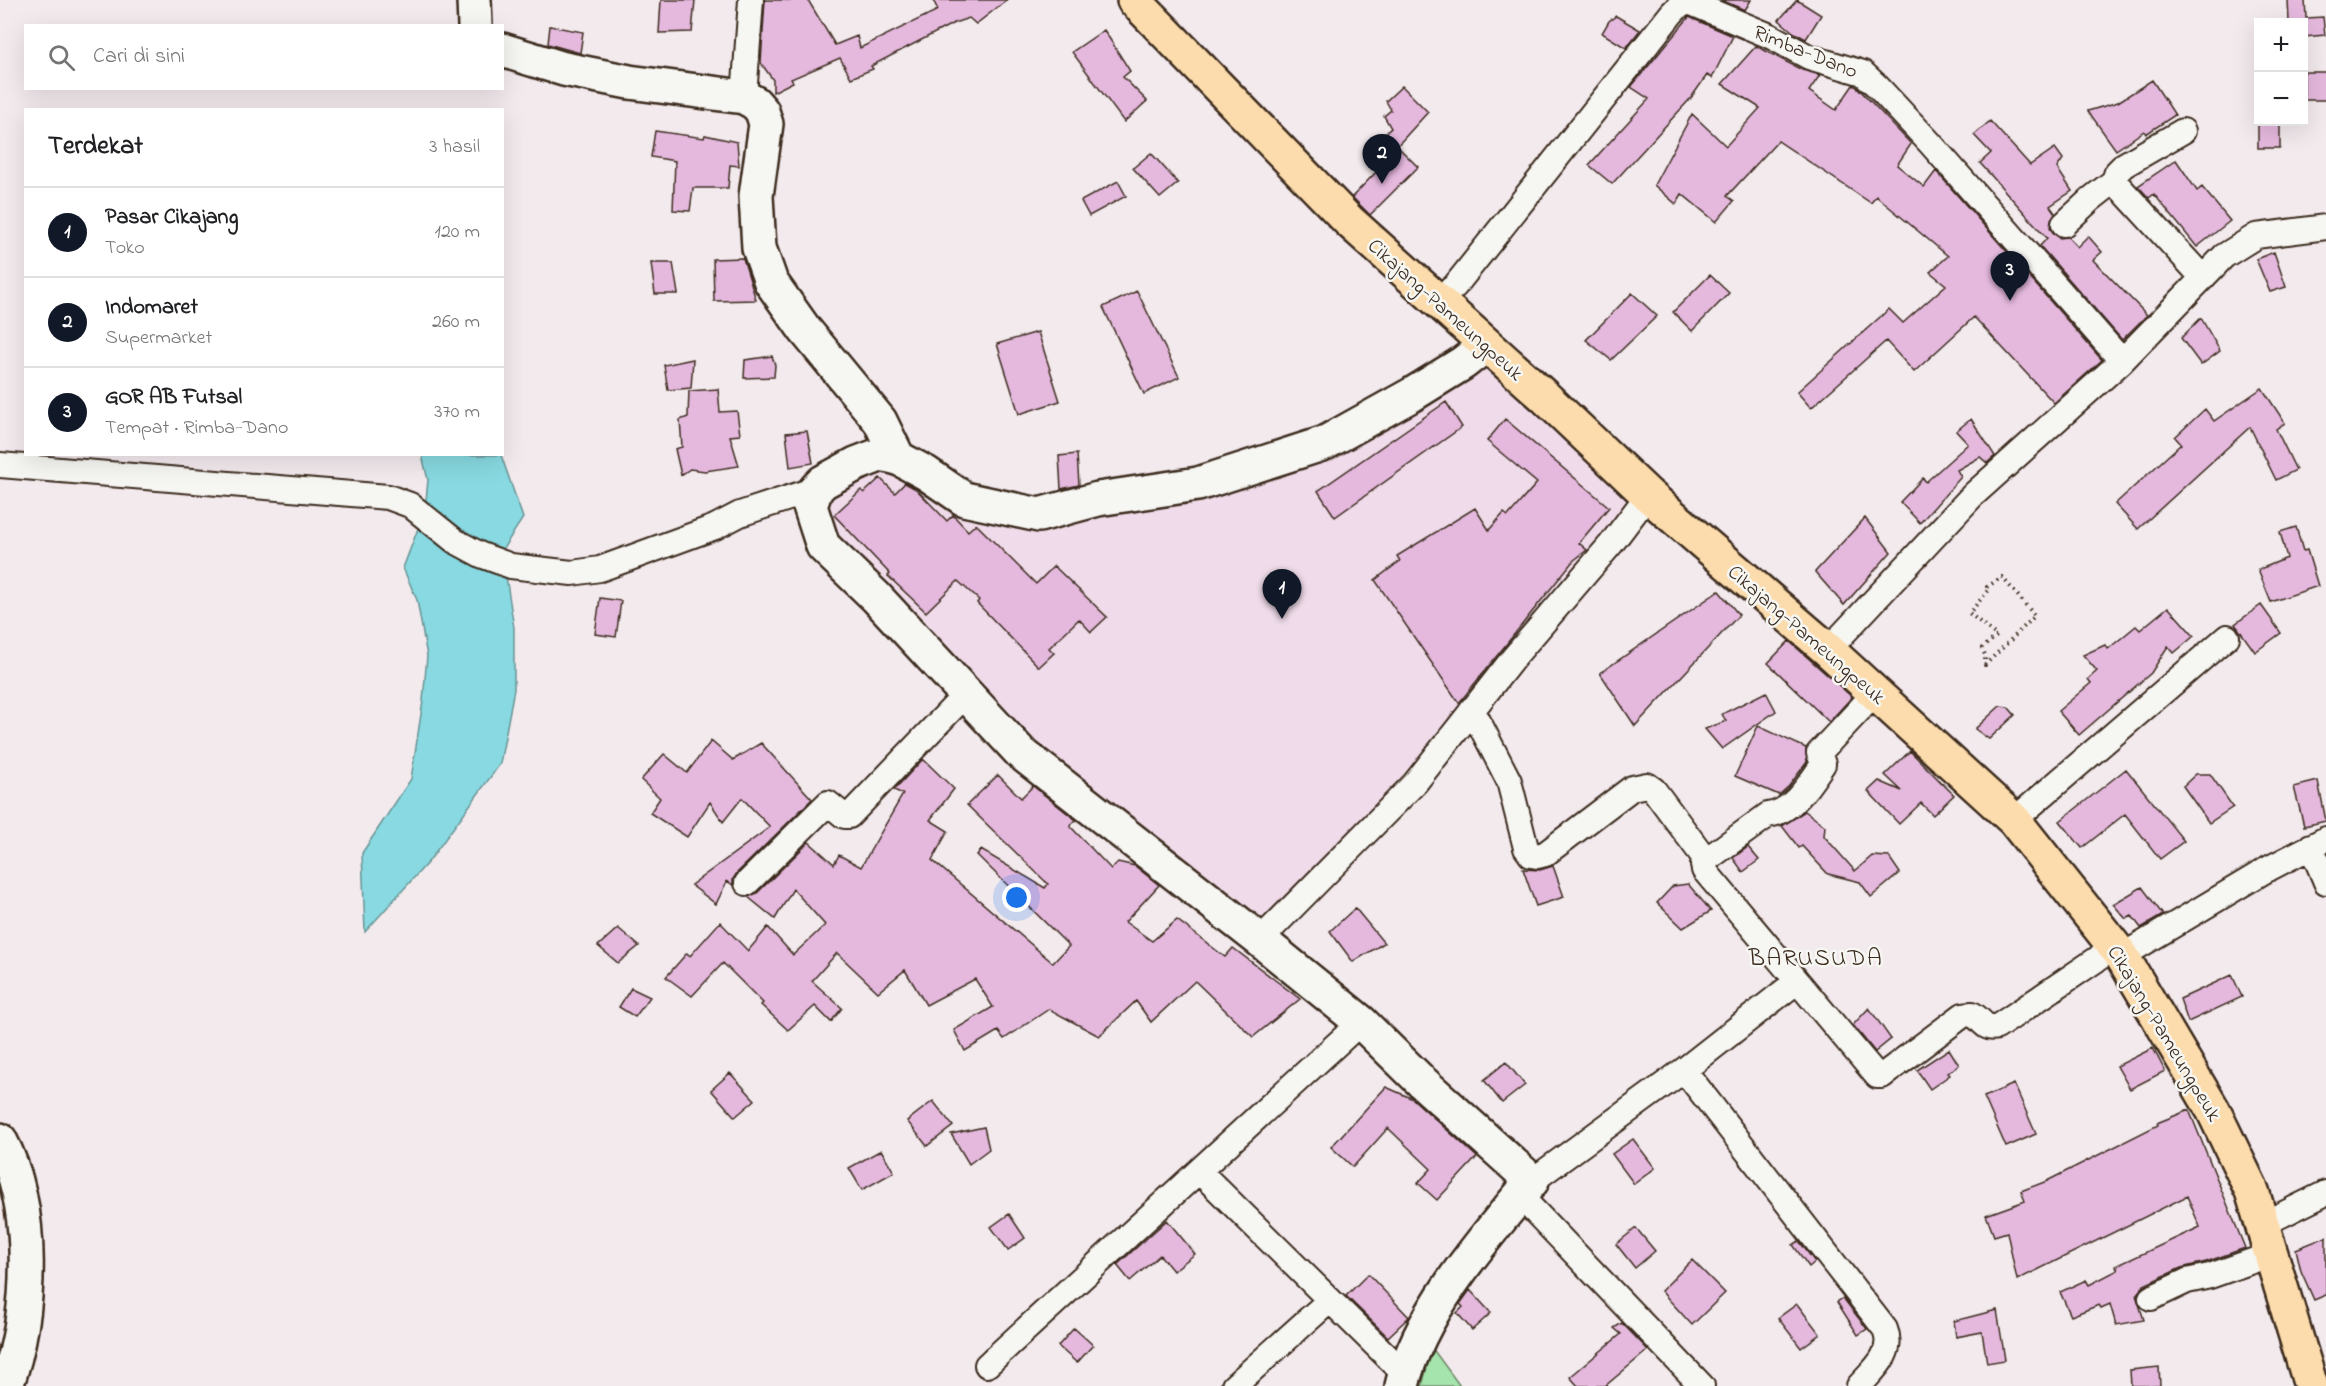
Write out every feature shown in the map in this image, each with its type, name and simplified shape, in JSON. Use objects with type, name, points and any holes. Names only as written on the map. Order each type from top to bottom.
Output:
[{"type":"main road","name":"Cikajang-Pameungpeuk","points":[[1134,0],[1349,221],[1648,495],[1828,650],[2014,820],[2119,952],[2213,1110],[2252,1191],[2311,1386]]},
{"type":"street","points":[[474,0],[474,24]]},
{"type":"street","points":[[744,97],[751,0]]},
{"type":"street","name":"Rimba-Dano","points":[[1437,301],[1455,286],[1671,13],[1679,6],[1689,2],[1770,36],[1809,57],[1863,73],[1878,86],[1931,144],[2122,361]]},
{"type":"street","points":[[504,51],[564,69],[629,82],[744,97],[755,103],[762,111],[766,124],[756,196],[759,248],[771,282],[805,330],[880,421],[898,458]]},
{"type":"street","points":[[2064,224],[2114,182],[2117,172],[2124,165],[2183,131]]},
{"type":"street","points":[[2114,182],[2204,278]]},
{"type":"street","points":[[1828,650],[1973,495],[2122,361],[2224,256],[2256,236],[2326,227]]},
{"type":"street","points":[[1486,345],[1463,363],[1413,394],[1325,443],[1198,484],[1098,499],[1039,515],[964,499],[926,472],[898,458],[882,454],[856,464],[823,482],[816,489],[810,506],[823,546],[876,597],[1021,753],[1361,1022],[1526,1188],[1702,1386]]},
{"type":"street","points":[[0,465],[388,497],[401,500],[455,541],[481,555],[511,566],[572,573],[592,571],[715,527],[740,514],[816,489]]},
{"type":"street","points":[[1260,940],[1415,783],[1472,709],[1611,544],[1648,495]]},
{"type":"street","points":[[2014,820],[2227,637]]},
{"type":"street","points":[[1875,693],[1819,753],[1824,764],[1803,792],[1778,814],[1768,814],[1706,860],[1703,865],[1704,870],[1874,1074],[1882,1076],[1963,1015],[1972,1014],[1989,1028],[1997,1027],[2119,952],[2319,843],[2326,882]]},
{"type":"street","points":[[747,883],[828,803],[844,816],[849,816],[966,694]]},
{"type":"street","points":[[1472,709],[1509,782],[1526,848],[1530,855],[1545,854],[1632,788],[1647,785],[1654,790],[1706,860]]},
{"type":"street","points":[[1199,1171],[1330,1300],[1403,1380],[1424,1331],[1450,1285],[1526,1188],[1684,1070],[1796,982]]},
{"type":"street","points":[[987,1365],[1361,1022]]},
{"type":"street","points":[[1684,1070],[1885,1329],[1889,1339],[1888,1349],[1859,1386]]},
{"type":"street","points":[[0,1140],[8,1155],[20,1193],[26,1284],[23,1326],[6,1386]]},
{"type":"street","points":[[2151,1298],[2187,1281],[2210,1276],[2267,1239],[2326,1193]]},
{"type":"street","points":[[1234,1386],[1330,1300]]},
{"type":"path","points":[[2002,577],[2035,616],[1985,665],[1982,648],[1998,636],[1969,613],[1989,590],[1987,587],[2002,577]]},
{"type":"shaded area","points":[[1486,345],[1648,495],[1611,544],[1260,940],[1021,753],[823,546],[823,482],[882,454],[1039,515],[1325,443]]},
{"type":"green space","points":[[1432,1348],[1460,1386],[1422,1386]]},
{"type":"water","points":[[422,456],[501,456],[523,518],[502,550],[514,628],[514,689],[500,764],[429,861],[365,932],[362,853],[411,779],[423,701],[427,656],[417,600],[403,568],[425,510],[428,480]]},
{"type":"building","points":[[661,0],[695,0],[692,32],[659,33]]},
{"type":"building","points":[[765,0],[808,0],[835,45],[857,36],[860,48],[938,10],[933,0],[1007,0],[976,24],[969,18],[954,23],[871,66],[873,69],[851,78],[840,58],[791,79],[793,82],[773,92],[773,80],[761,63]]},
{"type":"building","points":[[1721,0],[1751,0],[1745,10]]},
{"type":"building","points":[[1797,0],[1821,15],[1806,39],[1779,20]]},
{"type":"building","points":[[2288,0],[2305,0],[2306,18],[2289,18]]},
{"type":"building","points":[[1616,16],[1640,30],[1626,48],[1602,33],[1609,21]]},
{"type":"building","points":[[1689,17],[1733,36],[1712,78],[1707,75],[1691,98],[1612,184],[1589,165],[1649,99],[1631,87]]},
{"type":"building","points":[[2323,17],[2325,35],[2308,37],[2308,18],[2306,18]]},
{"type":"building","points":[[550,26],[583,32],[580,53],[548,44]]},
{"type":"building","points":[[1104,30],[1130,71],[1123,77],[1147,101],[1124,122],[1072,52]]},
{"type":"building","points":[[1756,46],[1802,70],[1820,75],[1809,91],[1836,110],[1853,85],[1857,87],[1911,144],[1897,165],[1924,187],[1936,171],[2102,360],[2054,403],[1974,317],[1914,372],[1886,341],[1811,408],[1797,392],[1889,309],[1903,323],[1946,285],[1930,272],[1948,256],[1876,196],[1871,203],[1778,141],[1727,196],[1734,201],[1716,222],[1682,194],[1676,204],[1654,185],[1692,114],[1726,146],[1760,108],[1722,84]]},
{"type":"building","points":[[2308,72],[2326,72],[2326,100],[2308,100]]},
{"type":"building","points":[[2152,80],[2175,115],[2146,134],[2144,131],[2116,150],[2088,111],[2118,102]]},
{"type":"building","points":[[1402,86],[1428,112],[1397,146],[1418,167],[1370,215],[1352,197],[1380,168],[1364,153],[1391,128],[1384,116],[1391,110],[1386,101]]},
{"type":"building","points":[[1990,121],[2030,165],[2055,148],[2063,159],[2057,168],[2072,191],[2050,206],[2055,213],[2051,219],[2050,228],[2060,238],[2068,237],[2077,247],[2088,236],[2102,252],[2093,260],[2147,315],[2122,340],[2040,246],[2047,238],[1980,163],[1991,153],[1974,135]]},
{"type":"building","points":[[2258,126],[2280,126],[2280,148],[2258,148]]},
{"type":"building","points":[[655,131],[704,138],[705,135],[737,142],[739,166],[730,165],[728,188],[693,188],[690,211],[673,210],[675,161],[651,157]]},
{"type":"building","points":[[1151,153],[1178,183],[1160,198],[1133,168]]},
{"type":"building","points":[[2176,160],[2197,191],[2202,187],[2230,221],[2197,247],[2154,194],[2149,198],[2138,186]]},
{"type":"building","points":[[1118,181],[1126,196],[1089,216],[1081,201]]},
{"type":"building","points":[[2274,252],[2286,287],[2270,292],[2256,259]]},
{"type":"building","points":[[743,258],[756,300],[714,301],[713,259]]},
{"type":"building","points":[[651,263],[673,263],[678,294],[655,294]]},
{"type":"building","points":[[1710,275],[1729,293],[1692,331],[1673,312]]},
{"type":"building","points":[[1137,291],[1179,377],[1144,394],[1103,307]]},
{"type":"building","points":[[1632,293],[1657,316],[1611,360],[1586,340]]},
{"type":"building","points":[[2201,318],[2220,351],[2201,365],[2181,338]]},
{"type":"building","points":[[1038,332],[1060,401],[1019,414],[997,344]]},
{"type":"building","points":[[772,356],[775,365],[774,377],[744,378],[745,360]]},
{"type":"building","points":[[693,359],[691,388],[668,390],[664,365]]},
{"type":"building","points":[[2262,388],[2285,423],[2276,429],[2296,470],[2276,480],[2250,427],[2138,529],[2115,504],[2181,444],[2175,437],[2205,409],[2214,421]]},
{"type":"building","points":[[718,389],[720,412],[737,411],[740,435],[730,436],[739,466],[705,471],[690,469],[681,475],[675,449],[682,447],[680,420],[688,417],[689,391]]},
{"type":"building","points":[[1446,402],[1462,427],[1335,517],[1318,491]]},
{"type":"building","points":[[1505,419],[1609,507],[1579,543],[1587,550],[1573,561],[1459,703],[1375,580],[1400,561],[1397,556],[1475,508],[1489,530],[1504,513],[1508,516],[1537,483],[1487,441]]},
{"type":"building","points":[[1971,419],[1995,456],[1987,463],[1980,457],[1957,470],[1961,477],[1920,523],[1900,502],[1923,478],[1926,482],[1968,444],[1956,431]]},
{"type":"building","points":[[807,431],[813,463],[790,467],[786,433]]},
{"type":"building","points":[[1077,454],[1079,485],[1061,489],[1059,456]]},
{"type":"building","points":[[880,478],[895,493],[905,483],[916,489],[947,521],[953,515],[968,531],[976,524],[1036,584],[1054,566],[1107,617],[1091,632],[1079,619],[1049,648],[1054,653],[1039,667],[977,603],[979,600],[958,581],[926,612],[888,576],[890,574],[834,515],[861,490],[864,493]]},
{"type":"building","points":[[1865,518],[1891,552],[1844,605],[1815,572]]},
{"type":"building","points":[[2296,527],[2303,551],[2307,550],[2318,586],[2271,602],[2258,570],[2287,558],[2280,532]]},
{"type":"building","points":[[1719,591],[1739,615],[1635,726],[1600,673]]},
{"type":"building","points":[[600,598],[621,601],[616,637],[595,634]]},
{"type":"building","points":[[2261,605],[2281,633],[2255,652],[2235,624]]},
{"type":"building","points":[[2168,607],[2194,636],[2174,653],[2168,646],[2151,673],[2079,735],[2058,711],[2091,683],[2088,679],[2097,671],[2083,655],[2105,645],[2108,649],[2136,626],[2140,630]]},
{"type":"building","points":[[1789,641],[1852,697],[1829,722],[1768,663]]},
{"type":"building","points":[[1766,692],[1776,711],[1722,749],[1705,729],[1726,721],[1722,714]]},
{"type":"building","points":[[2000,706],[2008,707],[2015,715],[1989,739],[1975,729]]},
{"type":"building","points":[[1758,726],[1806,748],[1807,762],[1789,786],[1779,795],[1735,776]]},
{"type":"building","points":[[711,741],[733,760],[761,743],[812,799],[737,873],[733,879],[733,885],[727,881],[716,904],[691,885],[770,827],[742,798],[723,822],[710,802],[687,837],[650,813],[660,798],[641,780],[664,754],[687,773]]},
{"type":"building","points":[[1910,751],[1954,795],[1933,815],[1921,803],[1899,824],[1868,791],[1879,781],[1902,791],[1885,775]]},
{"type":"building","points":[[923,759],[954,789],[930,820],[948,831],[932,860],[1053,963],[1069,946],[977,855],[981,850],[1045,888],[1048,884],[967,805],[998,775],[1021,798],[1033,786],[1076,820],[1070,826],[1111,869],[1118,862],[1135,866],[1159,885],[1125,922],[1152,941],[1177,920],[1225,957],[1233,948],[1300,999],[1253,1037],[1195,981],[1151,1022],[1136,1001],[1099,1036],[1049,1009],[1004,1039],[998,1031],[965,1051],[954,1030],[993,1007],[975,979],[926,1005],[905,970],[878,992],[837,953],[812,981],[842,1008],[831,1022],[815,1006],[788,1030],[761,1005],[763,1003],[723,963],[692,996],[666,977],[687,953],[690,956],[720,922],[748,951],[768,927],[793,955],[825,925],[793,889],[775,919],[748,897],[757,893],[809,842],[834,864],[839,855],[861,867],[903,794],[894,790]]},
{"type":"building","points":[[2126,769],[2184,841],[2160,859],[2125,814],[2082,848],[2060,821]]},
{"type":"building","points":[[2196,774],[2210,774],[2233,807],[2209,823],[2183,786]]},
{"type":"building","points":[[2318,781],[2326,821],[2304,826],[2294,787]]},
{"type":"building","points":[[1805,811],[1825,826],[1824,836],[1855,871],[1872,856],[1889,857],[1900,873],[1871,897],[1860,882],[1828,874],[1802,846],[1799,848],[1782,826]]},
{"type":"building","points":[[1748,847],[1759,860],[1743,872],[1733,858]]},
{"type":"building","points":[[1553,866],[1564,897],[1536,906],[1523,869],[1540,870]]},
{"type":"building","points":[[1688,884],[1711,911],[1683,928],[1657,903],[1673,886]]},
{"type":"building","points":[[2142,887],[2163,915],[2141,928],[2132,916],[2126,919],[2113,904]]},
{"type":"building","points":[[1355,908],[1384,943],[1353,962],[1330,931]]},
{"type":"building","points":[[618,928],[639,946],[618,963],[598,946]]},
{"type":"building","points":[[2232,975],[2242,997],[2188,1022],[2180,999]]},
{"type":"building","points":[[631,988],[650,997],[635,1017],[619,1007]]},
{"type":"building","points":[[1869,1008],[1891,1039],[1875,1052],[1853,1025]]},
{"type":"building","points":[[2153,1048],[2165,1071],[2130,1089],[2117,1066]]},
{"type":"building","points":[[1949,1049],[1959,1065],[1948,1073],[1950,1075],[1930,1089],[1917,1070]]},
{"type":"building","points":[[1506,1062],[1525,1085],[1502,1103],[1484,1080]]},
{"type":"building","points":[[730,1073],[755,1100],[735,1117],[711,1090]]},
{"type":"building","points":[[2014,1084],[2036,1134],[2006,1147],[1984,1097]]},
{"type":"building","points":[[1386,1087],[1413,1099],[1477,1157],[1437,1200],[1418,1183],[1431,1169],[1388,1128],[1353,1167],[1331,1147]]},
{"type":"building","points":[[933,1101],[953,1126],[927,1146],[907,1121]]},
{"type":"building","points":[[2189,1110],[2245,1248],[2181,1268],[2144,1285],[2136,1295],[2144,1320],[2116,1325],[2110,1304],[2101,1308],[2099,1305],[2071,1316],[2060,1292],[2086,1280],[2089,1285],[2118,1270],[2116,1266],[2200,1227],[2187,1196],[2017,1280],[2007,1232],[1994,1236],[1986,1215],[2025,1201],[2021,1191],[2047,1181],[2158,1125],[2157,1123]]},
{"type":"building","points":[[984,1127],[989,1149],[969,1164],[951,1134]]},
{"type":"building","points":[[1633,1139],[1655,1168],[1634,1184],[1612,1154]]},
{"type":"building","points":[[881,1150],[894,1172],[862,1190],[849,1168]]},
{"type":"building","points":[[1009,1214],[1025,1238],[1008,1250],[991,1227]]},
{"type":"building","points":[[1167,1220],[1195,1254],[1173,1271],[1160,1255],[1130,1281],[1117,1265]]},
{"type":"building","points":[[1636,1228],[1655,1251],[1635,1268],[1616,1244]]},
{"type":"building","points":[[2326,1237],[2326,1295],[2314,1300],[2301,1271],[2296,1249]]},
{"type":"building","points":[[1799,1241],[1815,1262],[1809,1267],[1793,1245]]},
{"type":"building","points":[[1692,1260],[1725,1293],[1692,1325],[1661,1291]]},
{"type":"building","points":[[1368,1274],[1409,1317],[1388,1337],[1346,1296]]},
{"type":"building","points":[[1470,1290],[1491,1313],[1472,1330],[1457,1313],[1463,1307],[1460,1304]]},
{"type":"building","points":[[1843,1298],[1867,1329],[1858,1335],[1837,1302]]},
{"type":"building","points":[[1797,1304],[1820,1334],[1801,1348],[1778,1318]]},
{"type":"building","points":[[1997,1310],[2005,1360],[1987,1363],[1982,1332],[1956,1337],[1954,1321]]},
{"type":"building","points":[[1622,1323],[1648,1350],[1605,1386],[1578,1386],[1570,1377],[1621,1334],[1614,1328]]},
{"type":"building","points":[[1074,1328],[1093,1345],[1077,1363],[1058,1346]]},
{"type":"building","points":[[2159,1367],[2160,1386],[2131,1386],[2130,1370]]},
{"type":"place","name":"Indomaret","points":[[1382,184]]},
{"type":"place","name":"GOR AB Futsal","points":[[2010,301]]},
{"type":"place","name":"Pasar Cikajang","points":[[1282,619]]},
{"type":"district","name":"BARUSUDA","points":[[1816,957]]}]
